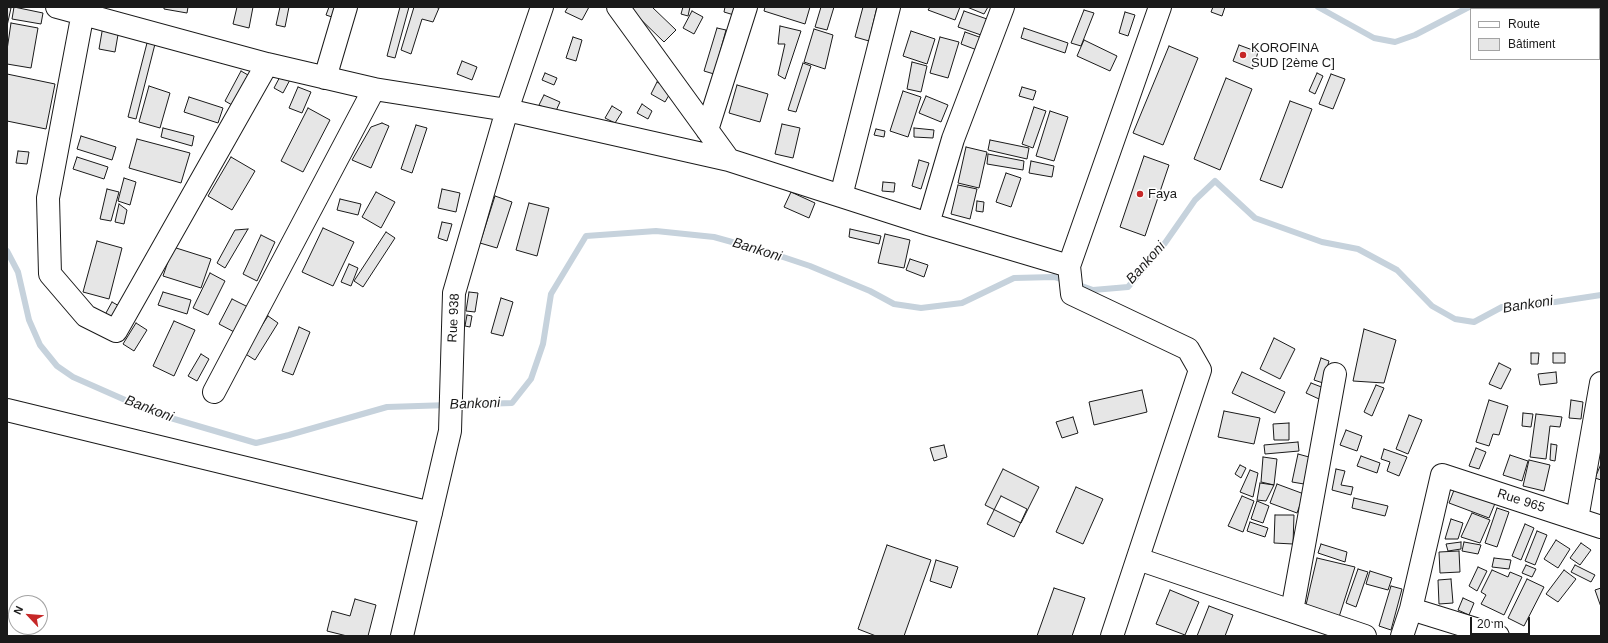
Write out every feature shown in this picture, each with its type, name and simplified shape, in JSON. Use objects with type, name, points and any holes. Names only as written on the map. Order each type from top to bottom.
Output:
[{"type":"street","points":[[57,7],[83,10],[267,64],[325,78],[374,89],[507,110],[729,160],[928,224],[1069,266]]},
{"type":"street","points":[[325,78],[346,7]]},
{"type":"street","name":"Rue 938","points":[[402,636],[450,431],[454,293],[507,110],[542,7]]},
{"type":"street","points":[[618,7],[729,160]]},
{"type":"street","points":[[707,130],[746,7]]},
{"type":"street","points":[[840,196],[889,7]]},
{"type":"street","points":[[928,224],[953,139],[1003,7]]},
{"type":"street","points":[[1112,636],[1200,370],[1188,349],[1072,294],[1069,266],[1160,7]]},
{"type":"street","points":[[83,10],[48,198],[50,274],[86,316],[116,331],[267,64]]},
{"type":"street","points":[[214,392],[374,89]]},
{"type":"street","points":[[1292,611],[1335,374]]},
{"type":"street","points":[[1577,519],[1601,383]]},
{"type":"street","points":[[7,410],[431,513]]},
{"type":"street","name":"Rue 965","points":[[1411,609],[1442,475],[1601,527]]},
{"type":"street","points":[[1138,559],[1365,636]]},
{"type":"street","points":[[1402,636],[1411,609],[1498,636]]},
{"type":"building","points":[[7,7],[11,8],[7,26]]},
{"type":"building","points":[[14,7],[43,13],[41,24],[12,19]]},
{"type":"building","points":[[164,7],[188,7],[187,13],[164,9]]},
{"type":"building","points":[[237,7],[253,7],[249,28],[233,24]]},
{"type":"building","points":[[280,7],[289,7],[285,27],[276,25]]},
{"type":"building","points":[[329,7],[342,7],[338,19],[326,15]]},
{"type":"building","points":[[400,7],[409,7],[395,58],[387,56]]},
{"type":"building","points":[[414,7],[439,8],[433,22],[422,19],[411,54],[401,50]]},
{"type":"building","points":[[568,7],[589,7],[582,20],[565,12]]},
{"type":"building","points":[[628,7],[652,7],[676,30],[664,42]]},
{"type":"building","points":[[683,7],[690,7],[688,16],[681,14]]},
{"type":"building","points":[[725,7],[736,7],[734,15],[724,12]]},
{"type":"building","points":[[765,7],[810,7],[805,24],[764,11]]},
{"type":"building","points":[[821,7],[834,7],[827,30],[815,27]]},
{"type":"building","points":[[863,7],[877,7],[869,41],[855,37]]},
{"type":"building","points":[[930,7],[960,7],[955,20],[928,10]]},
{"type":"building","points":[[967,7],[988,7],[984,14]]},
{"type":"building","points":[[1213,7],[1225,7],[1222,16],[1211,12]]},
{"type":"building","points":[[1084,10],[1094,13],[1081,46],[1071,43]]},
{"type":"building","points":[[692,11],[703,17],[694,34],[683,28]]},
{"type":"building","points":[[964,11],[987,19],[981,35],[958,27]]},
{"type":"building","points":[[1125,12],[1135,15],[1128,36],[1119,33]]},
{"type":"building","points":[[11,23],[38,28],[31,68],[7,64],[7,50]]},
{"type":"building","points":[[103,26],[119,29],[115,52],[99,49]]},
{"type":"building","points":[[780,26],[801,31],[785,79],[778,75],[785,44],[778,44]]},
{"type":"building","points":[[717,28],[726,30],[714,74],[704,71]]},
{"type":"building","points":[[1024,28],[1068,43],[1065,53],[1021,38]]},
{"type":"building","points":[[814,29],[833,35],[825,69],[804,62]]},
{"type":"building","points":[[911,31],[935,39],[927,64],[903,56]]},
{"type":"building","points":[[965,32],[982,38],[977,50],[961,44]]},
{"type":"building","points":[[573,37],[582,40],[576,61],[566,58]]},
{"type":"building","points":[[940,37],[959,42],[948,78],[930,73]]},
{"type":"building","points":[[1084,40],[1117,56],[1110,71],[1077,56]]},
{"type":"building","points":[[147,43],[155,44],[136,119],[128,117]]},
{"type":"building","points":[[1239,45],[1258,52],[1253,69],[1233,61]]},
{"type":"building","points":[[1169,46],[1198,58],[1163,145],[1133,133]]},
{"type":"building","points":[[462,61],[477,67],[472,80],[457,74]]},
{"type":"building","points":[[912,62],[927,66],[921,92],[907,89]]},
{"type":"building","points":[[803,63],[811,66],[796,112],[788,110]]},
{"type":"building","points":[[241,71],[248,75],[232,105],[225,101]]},
{"type":"building","points":[[283,71],[292,76],[283,93],[274,88]]},
{"type":"building","points":[[545,73],[557,78],[554,85],[542,80]]},
{"type":"building","points":[[1317,73],[1323,76],[1315,94],[1309,91]]},
{"type":"building","points":[[7,74],[55,84],[46,129],[7,121]]},
{"type":"building","points":[[1331,74],[1345,79],[1333,109],[1319,104]]},
{"type":"building","points":[[1226,78],[1252,89],[1220,170],[1194,159]]},
{"type":"building","points":[[657,82],[672,90],[665,102],[651,94]]},
{"type":"building","points":[[737,85],[768,94],[760,122],[729,113]]},
{"type":"building","points":[[149,86],[170,93],[160,128],[139,122]]},
{"type":"building","points":[[298,87],[311,92],[302,113],[289,108]]},
{"type":"building","points":[[1022,87],[1036,91],[1033,100],[1019,96]]},
{"type":"building","points":[[903,91],[921,97],[908,137],[890,131]]},
{"type":"building","points":[[544,95],[560,102],[555,113],[539,105]]},
{"type":"building","points":[[926,96],[948,105],[941,122],[919,113]]},
{"type":"building","points":[[189,97],[223,108],[218,123],[184,112]]},
{"type":"building","points":[[1290,101],[1312,109],[1282,188],[1260,180]]},
{"type":"building","points":[[642,104],[652,111],[648,119],[637,113]]},
{"type":"building","points":[[612,106],[622,112],[615,123],[605,118]]},
{"type":"building","points":[[1034,107],[1046,111],[1033,148],[1022,144]]},
{"type":"building","points":[[308,108],[330,120],[303,172],[281,161]]},
{"type":"building","points":[[1050,111],[1068,117],[1054,161],[1036,156]]},
{"type":"building","points":[[382,123],[389,126],[371,168],[352,160],[371,127]]},
{"type":"building","points":[[782,124],[800,128],[793,158],[775,154]]},
{"type":"building","points":[[416,125],[427,128],[412,173],[401,169]]},
{"type":"building","points":[[163,128],[194,136],[192,146],[161,137]]},
{"type":"building","points":[[914,128],[934,130],[933,138],[914,137]]},
{"type":"building","points":[[876,129],[885,131],[884,137],[874,135]]},
{"type":"building","points":[[81,136],[116,147],[112,160],[77,149]]},
{"type":"building","points":[[137,139],[190,153],[181,183],[129,168]]},
{"type":"building","points":[[990,140],[1029,148],[1027,159],[988,150]]},
{"type":"building","points":[[966,147],[987,152],[979,188],[958,183]]},
{"type":"building","points":[[18,151],[29,152],[27,164],[16,163]]},
{"type":"building","points":[[988,154],[1024,161],[1023,170],[987,164]]},
{"type":"building","points":[[1144,156],[1169,165],[1145,236],[1120,227]]},
{"type":"building","points":[[77,157],[108,167],[104,179],[73,169]]},
{"type":"building","points":[[231,157],[255,171],[232,210],[208,196]]},
{"type":"building","points":[[919,160],[929,163],[921,189],[912,186]]},
{"type":"building","points":[[1031,161],[1054,166],[1052,177],[1029,173]]},
{"type":"building","points":[[1006,173],[1021,178],[1011,207],[996,202]]},
{"type":"building","points":[[124,178],[136,182],[130,205],[118,201]]},
{"type":"building","points":[[883,182],[895,183],[894,192],[882,191]]},
{"type":"building","points":[[958,185],[977,189],[970,219],[951,214]]},
{"type":"building","points":[[107,189],[119,192],[111,221],[100,219]]},
{"type":"building","points":[[442,189],[460,193],[456,212],[438,208]]},
{"type":"building","points":[[376,192],[395,202],[381,228],[362,217]]},
{"type":"building","points":[[791,192],[815,203],[809,218],[784,207]]},
{"type":"building","points":[[495,196],[512,202],[497,248],[480,243]]},
{"type":"building","points":[[340,199],[361,204],[358,215],[337,210]]},
{"type":"building","points":[[977,201],[984,202],[983,212],[976,211]]},
{"type":"building","points":[[529,203],[549,208],[537,256],[516,250]]},
{"type":"building","points":[[119,204],[127,210],[124,224],[115,222]]},
{"type":"building","points":[[442,222],[452,224],[447,241],[438,238]]},
{"type":"building","points":[[323,228],[354,242],[333,286],[302,272]]},
{"type":"building","points":[[248,229],[225,268],[217,263],[235,230]]},
{"type":"building","points":[[850,229],[881,236],[879,244],[849,237]]},
{"type":"building","points":[[386,232],[395,238],[363,287],[354,281]]},
{"type":"building","points":[[885,234],[910,240],[904,268],[878,263]]},
{"type":"building","points":[[261,235],[275,242],[257,281],[243,274]]},
{"type":"building","points":[[97,241],[122,248],[109,299],[83,292]]},
{"type":"building","points":[[173,247],[211,259],[201,288],[163,276]]},
{"type":"building","points":[[910,259],[928,265],[924,277],[906,270]]},
{"type":"building","points":[[349,264],[358,268],[351,286],[341,282]]},
{"type":"building","points":[[210,273],[225,281],[208,315],[193,308]]},
{"type":"building","points":[[163,292],[191,300],[187,314],[158,305]]},
{"type":"building","points":[[469,292],[478,293],[475,312],[466,311]]},
{"type":"building","points":[[501,298],[513,302],[503,336],[491,333]]},
{"type":"building","points":[[232,299],[252,309],[238,334],[219,324]]},
{"type":"building","points":[[112,302],[121,307],[110,327],[101,322]]},
{"type":"building","points":[[467,315],[472,316],[470,327],[465,326]]},
{"type":"building","points":[[268,316],[278,323],[255,360],[244,353]]},
{"type":"building","points":[[174,321],[195,330],[174,376],[153,366]]},
{"type":"building","points":[[136,323],[147,330],[134,351],[123,344]]},
{"type":"building","points":[[299,327],[310,332],[293,375],[282,371]]},
{"type":"building","points":[[1364,329],[1396,340],[1384,383],[1353,381]]},
{"type":"building","points":[[1274,338],[1295,349],[1280,379],[1260,369]]},
{"type":"building","points":[[1531,353],[1539,353],[1538,364],[1531,364]]},
{"type":"building","points":[[1553,353],[1565,353],[1565,363],[1553,363]]},
{"type":"building","points":[[201,354],[209,359],[197,381],[188,376]]},
{"type":"building","points":[[1321,358],[1329,361],[1323,383],[1314,380]]},
{"type":"building","points":[[1499,363],[1511,369],[1501,389],[1489,384]]},
{"type":"building","points":[[1242,372],[1285,392],[1275,413],[1232,393]]},
{"type":"building","points":[[1556,372],[1557,383],[1540,385],[1538,374]]},
{"type":"building","points":[[1311,383],[1324,388],[1319,399],[1306,393]]},
{"type":"building","points":[[1376,385],[1384,388],[1372,416],[1364,412]]},
{"type":"building","points":[[1142,390],[1147,412],[1094,425],[1089,402]]},
{"type":"building","points":[[1489,400],[1508,406],[1499,435],[1493,434],[1489,446],[1476,442]]},
{"type":"building","points":[[1571,400],[1583,402],[1581,419],[1569,418]]},
{"type":"building","points":[[1224,411],[1260,418],[1254,444],[1218,437]]},
{"type":"building","points":[[1523,413],[1533,414],[1531,427],[1522,426]]},
{"type":"building","points":[[1536,414],[1562,417],[1560,427],[1550,426],[1546,459],[1530,457]]},
{"type":"building","points":[[1409,415],[1422,420],[1408,454],[1396,449]]},
{"type":"building","points":[[1073,417],[1078,433],[1062,438],[1056,422]]},
{"type":"building","points":[[1289,423],[1289,440],[1274,440],[1273,424]]},
{"type":"building","points":[[1346,430],[1362,436],[1357,451],[1340,445]]},
{"type":"building","points":[[1298,442],[1299,451],[1265,454],[1264,445]]},
{"type":"building","points":[[1551,444],[1557,445],[1555,461],[1550,460]]},
{"type":"building","points":[[944,445],[947,457],[934,461],[930,448]]},
{"type":"building","points":[[1476,448],[1486,452],[1479,469],[1469,466]]},
{"type":"building","points":[[1384,449],[1407,457],[1399,476],[1387,471],[1390,462],[1381,459]]},
{"type":"building","points":[[1298,454],[1309,457],[1304,484],[1292,482]]},
{"type":"building","points":[[1510,455],[1528,461],[1522,481],[1503,475]]},
{"type":"building","points":[[1361,456],[1380,463],[1377,473],[1357,466]]},
{"type":"building","points":[[1263,457],[1277,459],[1274,485],[1261,482]]},
{"type":"building","points":[[1529,460],[1550,465],[1544,491],[1523,486]]},
{"type":"building","points":[[1601,464],[1601,480],[1595,478]]},
{"type":"building","points":[[1240,465],[1246,468],[1241,478],[1235,474]]},
{"type":"building","points":[[1003,469],[1039,487],[1021,523],[985,505]]},
{"type":"building","points":[[1336,469],[1345,471],[1341,485],[1353,487],[1351,495],[1332,490]]},
{"type":"building","points":[[1250,470],[1258,473],[1253,497],[1240,492]]},
{"type":"building","points":[[1260,483],[1274,485],[1266,501],[1257,500]]},
{"type":"building","points":[[1277,484],[1304,494],[1297,513],[1270,503]]},
{"type":"building","points":[[1456,485],[1496,501],[1489,518],[1449,503]]},
{"type":"building","points":[[1076,487],[1103,499],[1083,544],[1056,532]]},
{"type":"building","points":[[1001,496],[1027,509],[1014,537],[987,524]]},
{"type":"building","points":[[1242,496],[1254,501],[1243,532],[1228,526]]},
{"type":"building","points":[[1354,498],[1388,506],[1385,516],[1352,508]]},
{"type":"building","points":[[1257,501],[1269,506],[1263,523],[1251,519]]},
{"type":"building","points":[[1497,508],[1509,512],[1497,547],[1485,543]]},
{"type":"building","points":[[1472,513],[1490,520],[1480,543],[1461,537]]},
{"type":"building","points":[[1275,515],[1294,515],[1293,544],[1274,543]]},
{"type":"building","points":[[1451,519],[1463,523],[1458,539],[1445,539]]},
{"type":"building","points":[[1250,522],[1268,528],[1265,537],[1247,531]]},
{"type":"building","points":[[1525,524],[1534,528],[1521,560],[1512,556]]},
{"type":"building","points":[[1537,531],[1547,535],[1535,565],[1525,561]]},
{"type":"building","points":[[1556,540],[1570,549],[1558,568],[1544,559]]},
{"type":"building","points":[[1461,542],[1461,549],[1448,551],[1446,544]]},
{"type":"building","points":[[1464,542],[1481,545],[1478,554],[1462,551]]},
{"type":"building","points":[[1581,543],[1591,550],[1580,565],[1570,558]]},
{"type":"building","points":[[1321,544],[1347,552],[1345,562],[1318,553]]},
{"type":"building","points":[[887,545],[931,560],[904,636],[876,636],[858,629]]},
{"type":"building","points":[[1459,551],[1460,572],[1440,573],[1439,552]]},
{"type":"building","points":[[1317,558],[1355,567],[1339,617],[1306,605]]},
{"type":"building","points":[[1494,558],[1511,560],[1509,569],[1492,567]]},
{"type":"building","points":[[936,560],[958,567],[951,588],[930,581]]},
{"type":"building","points":[[1526,565],[1536,569],[1532,577],[1522,573]]},
{"type":"building","points":[[1575,565],[1595,575],[1591,582],[1571,572]]},
{"type":"building","points":[[1478,567],[1487,571],[1477,591],[1469,586]]},
{"type":"building","points":[[1358,569],[1368,572],[1356,607],[1346,603]]},
{"type":"building","points":[[1492,570],[1508,577],[1510,572],[1522,577],[1504,615],[1481,604],[1486,595],[1481,592]]},
{"type":"building","points":[[1564,570],[1576,579],[1558,602],[1546,594]]},
{"type":"building","points":[[1370,571],[1392,578],[1388,590],[1366,584]]},
{"type":"building","points":[[1451,579],[1453,603],[1439,604],[1438,580]]},
{"type":"building","points":[[1527,579],[1544,587],[1524,626],[1508,618]]},
{"type":"building","points":[[1391,586],[1402,589],[1391,630],[1379,626]]},
{"type":"building","points":[[1054,588],[1085,598],[1072,636],[1037,636]]},
{"type":"building","points":[[1601,588],[1601,607],[1595,590]]},
{"type":"building","points":[[1170,590],[1199,602],[1185,635],[1156,624]]},
{"type":"building","points":[[1463,598],[1474,603],[1469,615],[1458,610]]},
{"type":"building","points":[[355,599],[376,605],[368,636],[347,636],[327,631],[332,611],[350,616]]},
{"type":"building","points":[[1209,606],[1233,615],[1225,636],[1197,636]]},
{"type":"waterway","points":[[1318,7],[1374,38],[1395,42],[1415,35],[1469,7]]},
{"type":"waterway","name":"Bankoni","points":[[1076,284],[1093,290],[1128,287],[1165,243],[1195,200],[1215,181],[1255,218],[1322,242],[1358,249],[1397,270],[1432,306],[1455,319],[1474,322],[1502,307],[1555,302],[1601,295]]},
{"type":"waterway","name":"Bankoni","points":[[7,251],[18,272],[29,320],[40,345],[57,366],[73,377],[157,414],[256,443],[387,407],[512,403],[531,379],[543,344],[551,294],[586,236],[656,231],[714,237],[768,252],[810,266],[870,291],[894,304],[921,308],[962,303],[1014,278],[1054,277],[1067,281]]},
{"type":"place","name":"KOROFINA SUD [2ème C]","points":[[1243,55]]},
{"type":"place","name":"Faya","points":[[1140,194]]}]
